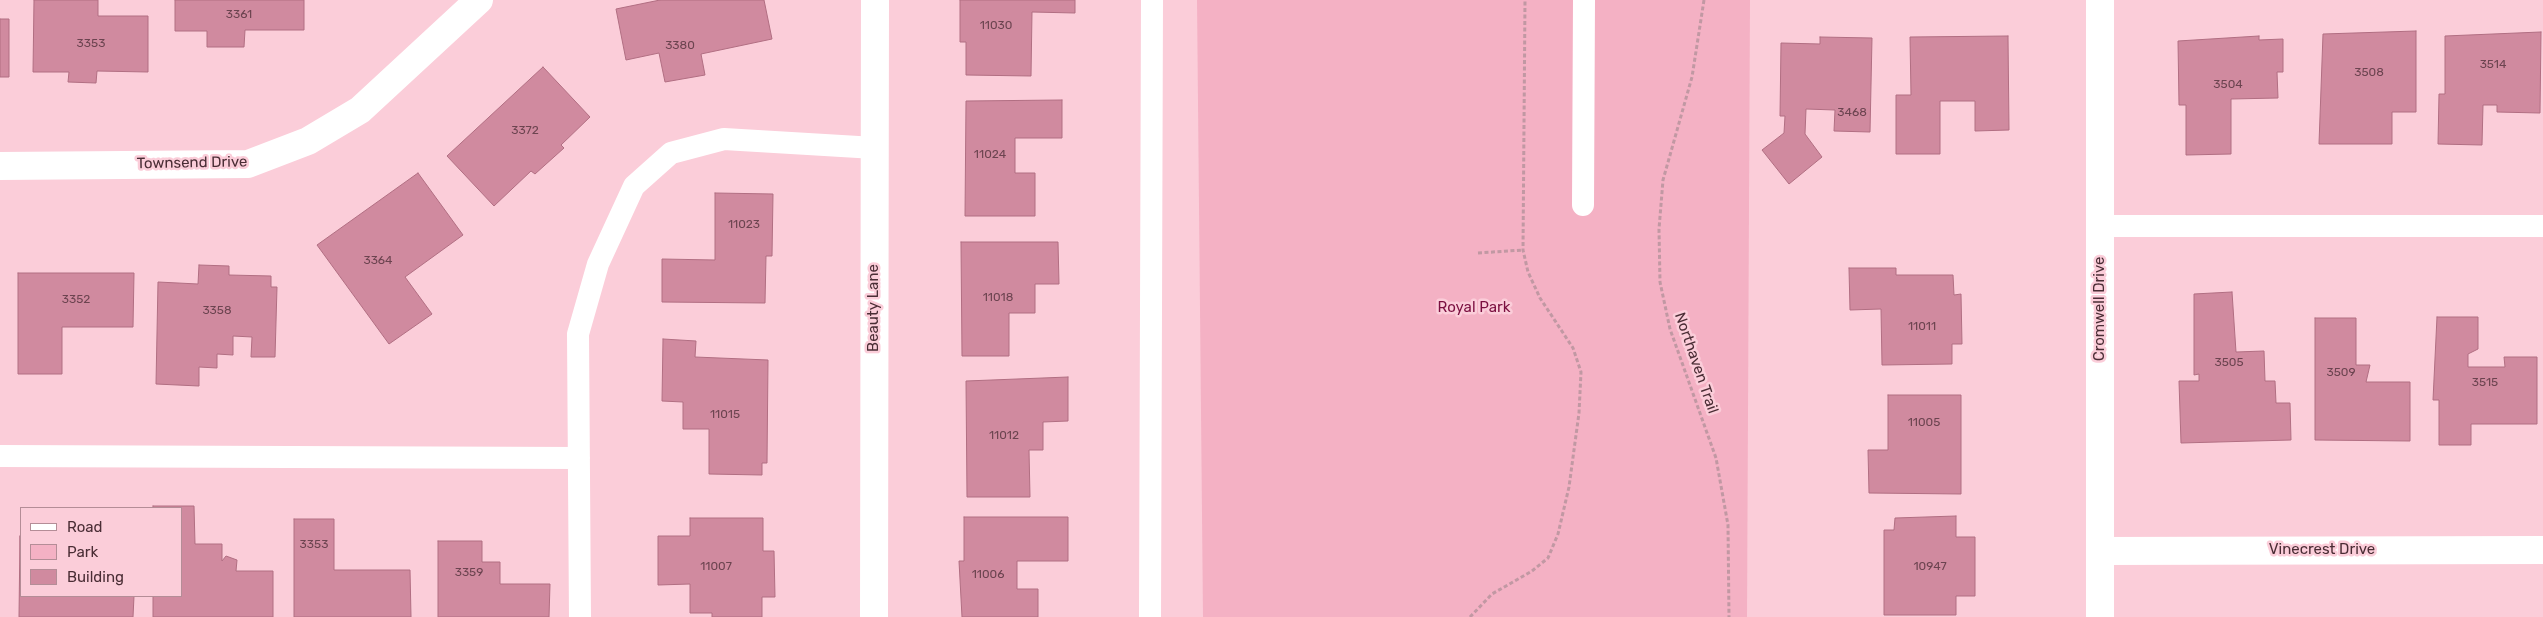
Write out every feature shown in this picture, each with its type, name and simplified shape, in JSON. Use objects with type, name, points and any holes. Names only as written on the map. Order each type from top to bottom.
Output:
[{"type":"street","name":"Townsend Drive","points":[[0,166],[248,164],[308,141],[360,110],[479,0]]},
{"type":"street","name":"Beauty Lane","points":[[874,617],[875,0]]},
{"type":"street","name":"Cromwell Drive","points":[[2100,0],[2100,617]]},
{"type":"street","name":"Vinecrest Drive","points":[[2100,551],[2543,550]]},
{"type":"lane","points":[[1150,617],[1152,0]]},
{"type":"lane","points":[[1583,205],[1584,0]]},
{"type":"lane","points":[[580,617],[578,334],[598,264],[634,186],[671,153],[724,139],[874,148]]},
{"type":"lane","points":[[2100,226],[2543,226]]},
{"type":"lane","points":[[0,456],[579,458]]},
{"type":"path","points":[[1470,617],[1492,594],[1532,571],[1548,558],[1558,534],[1578,423],[1581,372],[1573,348],[1540,298],[1528,272],[1523,250],[1524,0]]},
{"type":"path","name":"Northaven Trail","points":[[1704,0],[1692,77],[1663,180],[1658,229],[1660,282],[1670,329],[1716,458],[1728,525],[1729,617]]},
{"type":"path","points":[[1478,253],[1523,250]]},
{"type":"green space","name":"Royal Park","points":[[1197,0],[1750,0],[1747,617],[1203,617]]},
{"type":"building","points":[[34,0],[98,0],[98,16],[148,16],[148,72],[97,71],[96,83],[68,82],[69,72],[33,72]]},
{"type":"building","points":[[175,0],[304,0],[304,30],[245,30],[244,47],[207,47],[207,31],[175,31]]},
{"type":"building","points":[[660,0],[764,0],[772,39],[701,54],[705,75],[665,82],[659,53],[626,60],[616,9]]},
{"type":"building","points":[[960,0],[1075,0],[1075,13],[1032,12],[1031,76],[966,75],[966,42],[960,42]]},
{"type":"building","points":[[0,19],[9,19],[9,77],[0,77]]},
{"type":"building","points":[[2416,31],[2416,112],[2392,112],[2392,144],[2319,144],[2323,34]]},
{"type":"building","points":[[2541,32],[2540,113],[2497,112],[2497,105],[2483,105],[2482,145],[2438,144],[2439,94],[2445,94],[2445,36]]},
{"type":"building","points":[[2008,36],[2009,130],[1975,131],[1975,101],[1940,101],[1940,154],[1896,154],[1896,95],[1911,95],[1910,37]]},
{"type":"building","points":[[2259,36],[2259,40],[2283,39],[2283,72],[2277,72],[2278,98],[2231,99],[2231,154],[2186,155],[2186,105],[2179,105],[2178,41]]},
{"type":"building","points":[[1820,37],[1872,38],[1870,132],[1834,131],[1835,110],[1806,109],[1805,134],[1822,157],[1789,184],[1762,150],[1784,133],[1785,116],[1780,116],[1781,43],[1820,44]]},
{"type":"building","points":[[543,67],[590,117],[561,145],[564,148],[535,174],[531,171],[494,206],[447,156]]},
{"type":"building","points":[[1062,100],[1062,138],[1015,138],[1015,173],[1035,173],[1035,216],[965,216],[966,101]]},
{"type":"building","points":[[418,173],[463,235],[405,277],[432,314],[389,344],[317,245]]},
{"type":"building","points":[[715,193],[773,194],[772,256],[766,256],[765,303],[662,302],[662,259],[715,260]]},
{"type":"building","points":[[961,242],[1058,242],[1059,284],[1035,284],[1035,313],[1009,313],[1009,356],[962,356]]},
{"type":"building","points":[[199,265],[229,266],[229,275],[271,276],[271,287],[277,287],[275,357],[251,357],[252,337],[233,336],[233,355],[217,354],[217,368],[199,367],[199,386],[156,384],[158,282],[198,284]]},
{"type":"building","points":[[1849,268],[1896,268],[1896,275],[1953,275],[1954,295],[1961,294],[1962,344],[1952,344],[1952,364],[1882,365],[1881,309],[1850,310]]},
{"type":"building","points":[[18,273],[134,273],[133,327],[62,327],[62,374],[18,374]]},
{"type":"building","points":[[2232,292],[2236,352],[2264,351],[2265,381],[2275,381],[2276,403],[2290,403],[2291,440],[2181,443],[2179,381],[2199,381],[2199,374],[2194,375],[2194,294]]},
{"type":"building","points":[[2437,317],[2478,317],[2478,349],[2468,354],[2468,367],[2505,367],[2504,357],[2537,357],[2537,424],[2471,424],[2471,445],[2439,445],[2439,400],[2433,400]]},
{"type":"building","points":[[2315,318],[2356,318],[2356,365],[2370,365],[2366,382],[2410,382],[2410,441],[2315,440]]},
{"type":"building","points":[[663,339],[696,341],[695,357],[768,360],[767,463],[762,463],[762,475],[709,474],[709,429],[683,429],[683,402],[662,401]]},
{"type":"building","points":[[1068,377],[1068,421],[1043,422],[1043,450],[1029,450],[1030,497],[967,497],[966,381]]},
{"type":"building","points":[[1888,395],[1961,395],[1961,494],[1869,493],[1868,450],[1888,450]]},
{"type":"building","points":[[194,506],[195,544],[222,544],[222,561],[226,556],[237,560],[236,571],[273,571],[273,617],[153,617],[153,597],[182,597],[182,507],[153,507]]},
{"type":"building","points":[[1956,516],[1956,537],[1975,537],[1975,596],[1956,596],[1956,615],[1884,615],[1884,530],[1894,530],[1895,518]]},
{"type":"building","points":[[964,517],[1068,517],[1068,561],[1017,561],[1017,589],[1038,589],[1038,617],[962,617],[959,561],[964,561]]},
{"type":"building","points":[[690,518],[763,518],[763,551],[774,551],[775,597],[762,597],[762,617],[712,617],[712,613],[690,613],[690,584],[658,585],[658,536],[690,536]]},
{"type":"building","points":[[294,519],[334,519],[334,570],[410,570],[411,617],[294,617]]},
{"type":"building","points":[[20,536],[20,597],[134,597],[133,617],[19,617]]},
{"type":"building","points":[[438,541],[482,541],[482,562],[500,562],[500,584],[550,584],[549,617],[438,617]]}]
